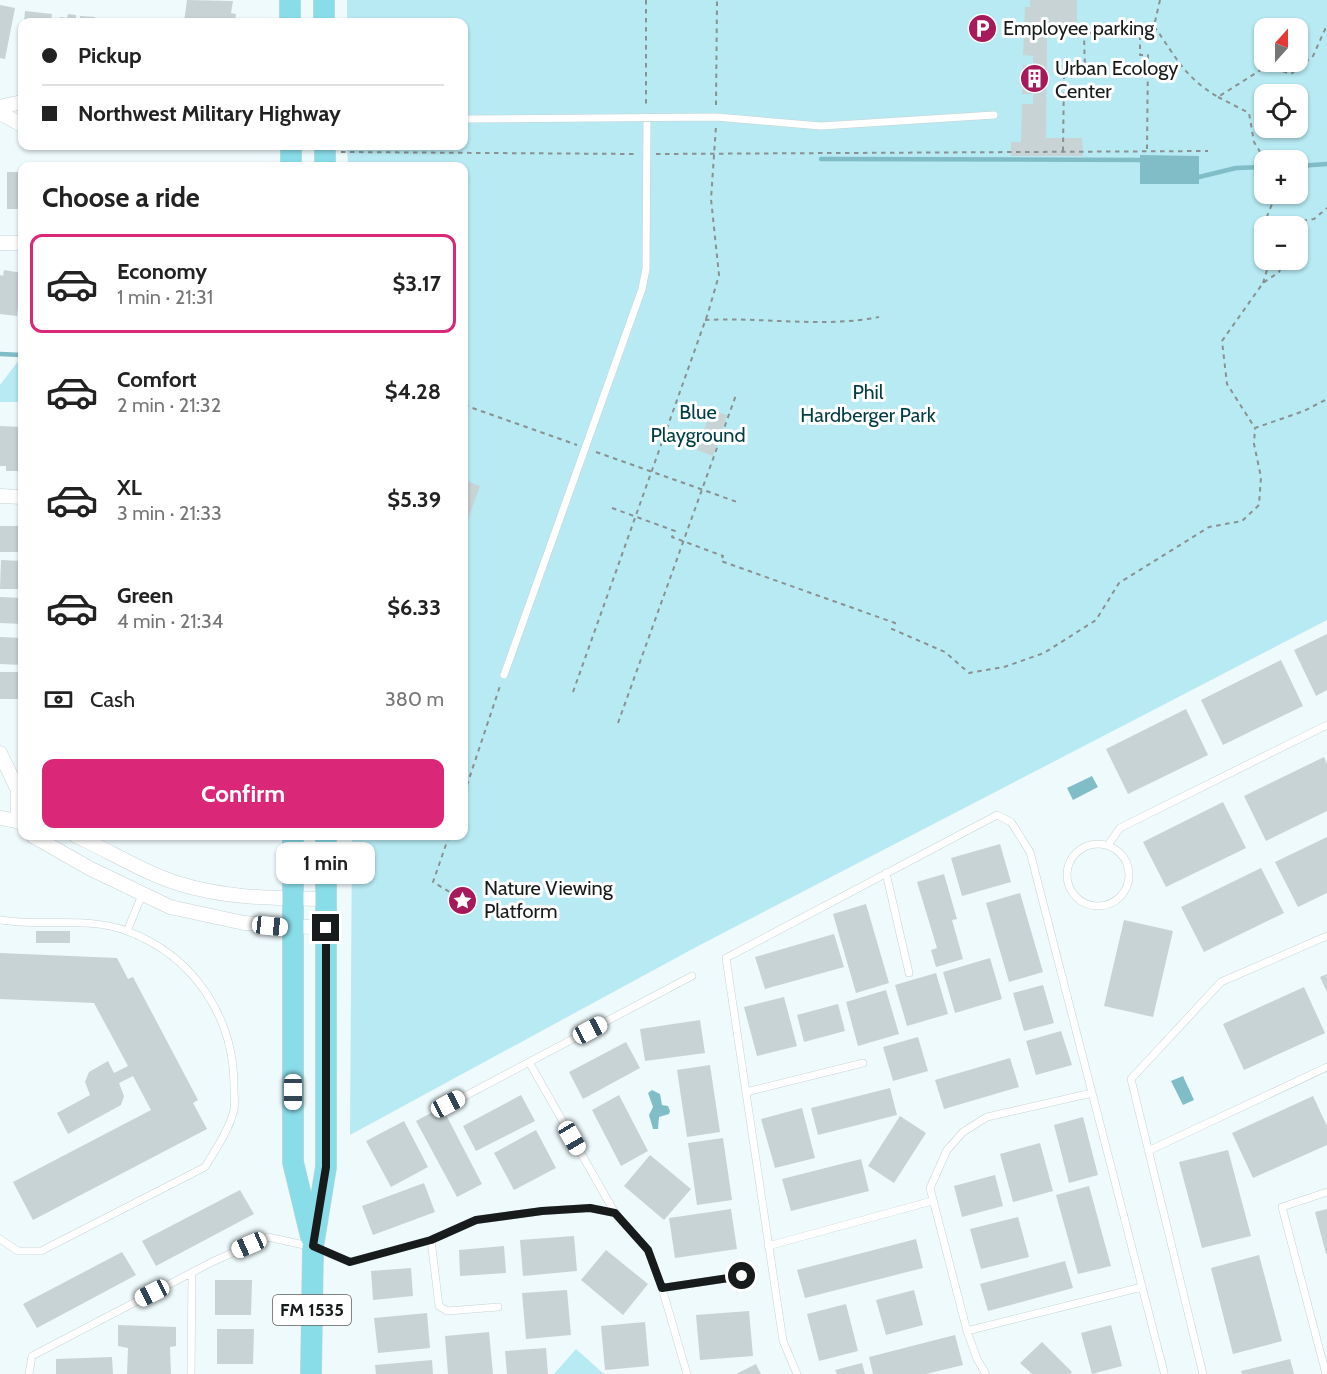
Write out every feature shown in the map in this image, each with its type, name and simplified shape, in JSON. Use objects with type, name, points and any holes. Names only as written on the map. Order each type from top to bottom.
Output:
[{"type":"main road","points":[[290,0],[290,18]]},
{"type":"main road","points":[[324,0],[324,18]]},
{"type":"main road","name":"FM 1535","points":[[293,840],[293,1162],[313,1246]]},
{"type":"main road","name":"FM 1535","points":[[311,1374],[313,1246],[326,1167],[326,840]]},
{"type":"street","points":[[0,107],[18,103]]},
{"type":"street","points":[[0,112],[18,122]]},
{"type":"street","points":[[0,243],[18,243]]},
{"type":"street","points":[[0,496],[18,497]]},
{"type":"street","points":[[0,753],[18,790]]},
{"type":"street","points":[[0,818],[18,823]]},
{"type":"street","points":[[40,840],[142,895],[170,907],[211,917],[292,928],[326,928]]},
{"type":"street","points":[[84,840],[179,884],[221,894],[260,898],[326,899]]},
{"type":"street","points":[[142,895],[152,873]]},
{"type":"lane","points":[[468,119],[716,117],[821,126],[994,115]]},
{"type":"lane","points":[[504,675],[642,289],[646,269],[646,118]]},
{"type":"lane","points":[[1108,845],[1120,828],[1327,725]]},
{"type":"lane","points":[[797,1374],[783,1341],[726,958],[997,814],[1011,822],[1030,852],[1164,1372]]},
{"type":"lane","points":[[1096,844],[1108,845],[1119,852],[1126,861],[1130,873],[1128,885],[1122,896],[1112,903],[1101,907],[1088,905],[1078,899],[1070,889],[1067,877],[1068,865],[1074,855],[1084,847],[1096,844]]},
{"type":"lane","points":[[886,873],[909,973]]},
{"type":"lane","points":[[127,931],[142,895]]},
{"type":"lane","points":[[0,920],[100,924],[127,931],[157,946],[192,974],[214,1003],[225,1027],[234,1074],[234,1109],[220,1144],[205,1167],[41,1251],[18,1251],[0,1239]]},
{"type":"lane","points":[[1203,1374],[1131,1079],[1221,982],[1327,936]]},
{"type":"lane","points":[[448,1104],[692,976]]},
{"type":"lane","points":[[529,1062],[615,1213],[648,1250],[662,1288],[687,1374]]},
{"type":"lane","points":[[746,1092],[863,1063]]},
{"type":"lane","points":[[1149,1151],[1327,1067]]},
{"type":"lane","points":[[986,1374],[977,1359],[967,1331],[930,1188],[946,1150],[963,1132],[987,1118],[1092,1093]]},
{"type":"lane","points":[[1326,1374],[1282,1207],[1327,1192]]},
{"type":"lane","points":[[768,1246],[932,1201]]},
{"type":"lane","points":[[29,1374],[32,1356],[192,1273],[268,1237],[313,1246],[350,1262],[431,1240],[476,1220],[590,1208],[615,1213]]},
{"type":"lane","points":[[431,1240],[439,1306],[447,1311],[498,1307]]},
{"type":"lane","points":[[191,1374],[192,1273]]},
{"type":"lane","points":[[662,1288],[742,1276]]},
{"type":"lane","points":[[967,1331],[1142,1287]]},
{"type":"path","points":[[646,0],[646,118]]},
{"type":"path","points":[[573,692],[652,472],[719,275],[711,199],[716,153],[717,0]]},
{"type":"path","points":[[1160,0],[1154,26],[1179,64],[1196,84],[1218,98],[1250,113],[1254,142],[1259,150]]},
{"type":"path","points":[[1218,98],[1267,66],[1291,74],[1313,56],[1327,25]]},
{"type":"path","points":[[1147,150],[1148,55],[1140,55],[1140,35],[1144,28],[1154,26]]},
{"type":"path","points":[[1063,151],[1064,74],[1085,73],[1084,33],[1140,35]]},
{"type":"path","points":[[329,155],[1208,151]]},
{"type":"path","points":[[1308,220],[1314,219],[1327,208]]},
{"type":"path","points":[[612,508],[675,531],[672,537],[723,556],[721,561],[895,623],[892,629],[945,652],[969,673],[1004,667],[1044,652],[1096,620],[1119,583],[1154,560],[1209,527],[1242,521],[1259,505],[1262,477],[1254,444],[1255,428],[1227,384],[1222,341],[1263,283],[1267,270]]},
{"type":"path","points":[[1263,283],[1280,270]]},
{"type":"path","points":[[705,320],[744,318],[857,322],[879,317]]},
{"type":"path","points":[[618,723],[736,395]]},
{"type":"path","points":[[1255,428],[1304,411],[1327,399]]},
{"type":"path","points":[[468,406],[740,503]]},
{"type":"path","points":[[468,782],[504,675]]},
{"type":"path","points":[[448,840],[433,882],[463,900]]},
{"type":"green space","name":"Phil Hardberger Park","points":[[347,0],[1327,0],[1327,620],[698,946],[350,1135],[352,840],[468,840],[468,162],[348,162],[347,150],[468,150],[468,18],[347,18]]},
{"type":"green space","points":[[18,361],[18,402],[0,402],[0,385]]},
{"type":"green space","points":[[576,1349],[604,1374],[554,1374]]},
{"type":"shaded area","points":[[1140,155],[1199,156],[1199,184],[1140,184]]},
{"type":"shaded area","points":[[1092,776],[1098,787],[1073,800],[1067,788]]},
{"type":"shaded area","points":[[1183,1076],[1194,1100],[1183,1105],[1171,1081]]},
{"type":"shaded area","points":[[652,1090],[660,1094],[662,1105],[668,1106],[670,1111],[669,1114],[659,1117],[658,1129],[653,1129],[649,1115],[653,1107],[648,1093]]},
{"type":"building","points":[[187,0],[233,1],[231,13],[236,14],[236,18],[185,18]]},
{"type":"building","name":"Urban Ecology Center","points":[[1030,0],[1077,0],[1077,35],[1047,35],[1046,138],[1082,138],[1083,156],[1011,156],[1011,142],[1021,142],[1022,104],[1033,104],[1033,94],[1022,94],[1023,65],[1033,65],[1033,56],[1023,55],[1025,7],[1030,7]]},
{"type":"building","points":[[0,5],[15,8],[5,59],[0,58]]},
{"type":"building","points":[[25,11],[52,14],[52,18],[24,18]]},
{"type":"building","points":[[68,14],[76,15],[76,18],[67,18]]},
{"type":"building","points":[[7,172],[18,172],[18,209],[7,209]]},
{"type":"building","points":[[4,270],[18,272],[17,316],[0,314],[0,275],[3,276]]},
{"type":"building","points":[[711,410],[727,415],[713,456],[697,450]]},
{"type":"building","points":[[0,426],[18,427],[18,471],[6,471],[6,466],[0,466]]},
{"type":"building","points":[[468,482],[480,486],[468,519]]},
{"type":"building","points":[[0,526],[18,526],[18,552],[0,552]]},
{"type":"building","points":[[1,560],[18,561],[18,589],[0,589]]},
{"type":"building","points":[[0,597],[18,598],[18,624],[0,623]]},
{"type":"building","points":[[1327,634],[1327,690],[1316,696],[1294,650]]},
{"type":"building","points":[[0,637],[18,638],[18,665],[0,664]]},
{"type":"building","points":[[1281,660],[1303,706],[1223,745],[1201,700]]},
{"type":"building","points":[[0,672],[18,672],[18,699],[0,699]]},
{"type":"building","points":[[1186,709],[1208,755],[1128,794],[1106,749]]},
{"type":"building","points":[[1324,757],[1327,764],[1327,811],[1266,841],[1244,796]]},
{"type":"building","points":[[1223,802],[1246,848],[1166,887],[1143,842]]},
{"type":"building","points":[[1327,837],[1327,893],[1298,907],[1275,862]]},
{"type":"building","points":[[1000,844],[1011,882],[962,896],[951,858]]},
{"type":"building","points":[[1261,868],[1284,913],[1204,952],[1181,907]]},
{"type":"building","points":[[944,874],[957,919],[952,920],[963,959],[936,967],[931,950],[937,948],[917,882]]},
{"type":"building","points":[[1020,893],[1043,972],[1009,982],[986,903]]},
{"type":"building","points":[[866,904],[889,983],[856,993],[833,914]]},
{"type":"building","points":[[1124,920],[1173,931],[1153,1017],[1104,1006]]},
{"type":"building","points":[[36,931],[70,931],[70,943],[36,943]]},
{"type":"building","points":[[834,934],[844,967],[765,989],[755,957]]},
{"type":"building","points":[[0,953],[117,958],[128,979],[133,977],[198,1100],[193,1103],[207,1129],[33,1220],[13,1182],[151,1110],[133,1076],[119,1083],[124,1096],[121,1105],[68,1134],[57,1113],[90,1095],[85,1082],[89,1072],[108,1061],[114,1073],[128,1066],[94,1003],[0,999]]},
{"type":"building","points":[[990,958],[1002,999],[955,1013],[943,972]]},
{"type":"building","points":[[936,973],[948,1014],[907,1026],[895,985]]},
{"type":"building","points":[[1327,974],[1327,992],[1320,977]]},
{"type":"building","points":[[1043,985],[1054,1023],[1024,1031],[1013,993]]},
{"type":"building","points":[[1304,987],[1325,1033],[1244,1070],[1223,1024]]},
{"type":"building","points":[[886,990],[899,1034],[858,1046],[846,1002]]},
{"type":"building","points":[[784,997],[797,1046],[757,1056],[744,1007]]},
{"type":"building","points":[[838,1004],[845,1031],[804,1042],[797,1015]]},
{"type":"building","points":[[700,1020],[705,1053],[645,1061],[640,1029]]},
{"type":"building","points":[[1061,1031],[1072,1065],[1036,1075],[1026,1041]]},
{"type":"building","points":[[918,1037],[928,1071],[893,1081],[883,1047]]},
{"type":"building","points":[[626,1042],[640,1068],[583,1099],[569,1072]]},
{"type":"building","points":[[1010,1058],[1019,1087],[944,1109],[935,1080]]},
{"type":"building","points":[[710,1065],[720,1132],[687,1137],[677,1070]]},
{"type":"building","points":[[890,1088],[897,1115],[818,1135],[811,1108]]},
{"type":"building","points":[[521,1095],[535,1121],[476,1151],[463,1126]]},
{"type":"building","points":[[619,1095],[648,1151],[621,1166],[592,1110]]},
{"type":"building","points":[[1313,1096],[1327,1126],[1327,1145],[1253,1178],[1232,1133]]},
{"type":"building","points":[[442,1107],[482,1184],[457,1197],[416,1121]]},
{"type":"building","points":[[802,1108],[815,1158],[775,1168],[761,1119]]},
{"type":"building","points":[[900,1116],[926,1133],[894,1183],[868,1166]]},
{"type":"building","points":[[1083,1117],[1098,1175],[1069,1183],[1054,1125]]},
{"type":"building","points":[[404,1121],[428,1167],[391,1187],[366,1141]]},
{"type":"building","points":[[536,1130],[556,1168],[514,1190],[494,1153]]},
{"type":"building","points":[[723,1138],[732,1200],[697,1205],[688,1143]]},
{"type":"building","points":[[1040,1143],[1053,1191],[1013,1202],[1000,1154]]},
{"type":"building","points":[[1228,1150],[1251,1236],[1202,1248],[1179,1162]]},
{"type":"building","points":[[650,1155],[691,1189],[664,1220],[624,1186]]},
{"type":"building","points":[[861,1159],[869,1191],[791,1211],[782,1179]]},
{"type":"building","points":[[995,1175],[1003,1206],[962,1217],[954,1186]]},
{"type":"building","points":[[424,1183],[435,1212],[373,1235],[362,1206]]},
{"type":"building","points":[[1089,1186],[1111,1266],[1078,1274],[1056,1195]]},
{"type":"building","points":[[240,1190],[254,1214],[156,1266],[142,1241]]},
{"type":"building","points":[[731,1209],[737,1249],[675,1258],[669,1218]]},
{"type":"building","points":[[1327,1209],[1327,1254],[1326,1254],[1315,1212]]},
{"type":"building","points":[[1018,1217],[1029,1257],[981,1269],[970,1229]]},
{"type":"building","points":[[574,1236],[577,1271],[523,1276],[520,1240]]},
{"type":"building","points":[[916,1239],[923,1268],[805,1298],[797,1270]]},
{"type":"building","points":[[504,1246],[506,1273],[460,1276],[459,1250]]},
{"type":"building","points":[[606,1250],[648,1284],[623,1315],[581,1280]]},
{"type":"building","points":[[122,1252],[136,1275],[37,1328],[23,1304]]},
{"type":"building","points":[[1259,1255],[1282,1341],[1233,1354],[1211,1268]]},
{"type":"building","points":[[1065,1261],[1073,1288],[988,1311],[980,1284]]},
{"type":"building","points":[[411,1268],[413,1296],[373,1300],[371,1271]]},
{"type":"building","points":[[215,1280],[252,1280],[251,1315],[215,1315]]},
{"type":"building","points":[[567,1290],[571,1335],[526,1339],[522,1293]]},
{"type":"building","points":[[914,1290],[923,1325],[886,1335],[876,1300]]},
{"type":"building","points":[[846,1304],[858,1351],[819,1361],[807,1314]]},
{"type":"building","points":[[749,1311],[753,1356],[700,1360],[696,1315]]},
{"type":"building","points":[[427,1313],[430,1348],[378,1353],[374,1318]]},
{"type":"building","points":[[645,1322],[649,1366],[605,1370],[601,1326]]},
{"type":"building","points":[[118,1325],[176,1327],[176,1346],[170,1347],[171,1374],[127,1374],[128,1348],[118,1346]]},
{"type":"building","points":[[1111,1325],[1122,1366],[1092,1374],[1081,1333]]},
{"type":"building","points":[[217,1329],[254,1329],[253,1364],[217,1364]]},
{"type":"building","points":[[489,1332],[493,1374],[448,1374],[445,1336]]},
{"type":"building","points":[[955,1335],[963,1365],[926,1374],[873,1374],[869,1357]]},
{"type":"building","points":[[1042,1342],[1072,1372],[1070,1374],[1032,1374],[1020,1363]]},
{"type":"building","points":[[546,1348],[548,1374],[507,1374],[505,1351]]},
{"type":"building","points":[[112,1357],[113,1374],[56,1374],[56,1359]]},
{"type":"building","points":[[1290,1359],[1294,1374],[1242,1374],[1241,1371]]},
{"type":"building","points":[[432,1360],[433,1374],[376,1374],[375,1365]]},
{"type":"building","points":[[862,1363],[865,1374],[837,1374],[835,1370]]},
{"type":"building","points":[[756,1364],[761,1374],[736,1374]]},
{"type":"waterway","points":[[821,159],[1145,160]]},
{"type":"waterway","points":[[1308,165],[1327,164]]},
{"type":"waterway","points":[[1193,175],[1199,177],[1236,168],[1254,167]]},
{"type":"waterway","points":[[0,354],[18,355]]},
{"type":"place","name":"Employee parking","points":[[982,28]]},
{"type":"place","name":"Urban Ecology Center","points":[[1034,79]]},
{"type":"place","name":"Nature Viewing Platform","points":[[463,900]]},
{"type":"route","points":[[326,928],[326,1167],[313,1246],[350,1262],[431,1240],[476,1220],[542,1211],[590,1208],[615,1213],[648,1250],[662,1288],[742,1276]]},
{"type":"park label","name":"Blue Playground","points":[[698,424]]}]
